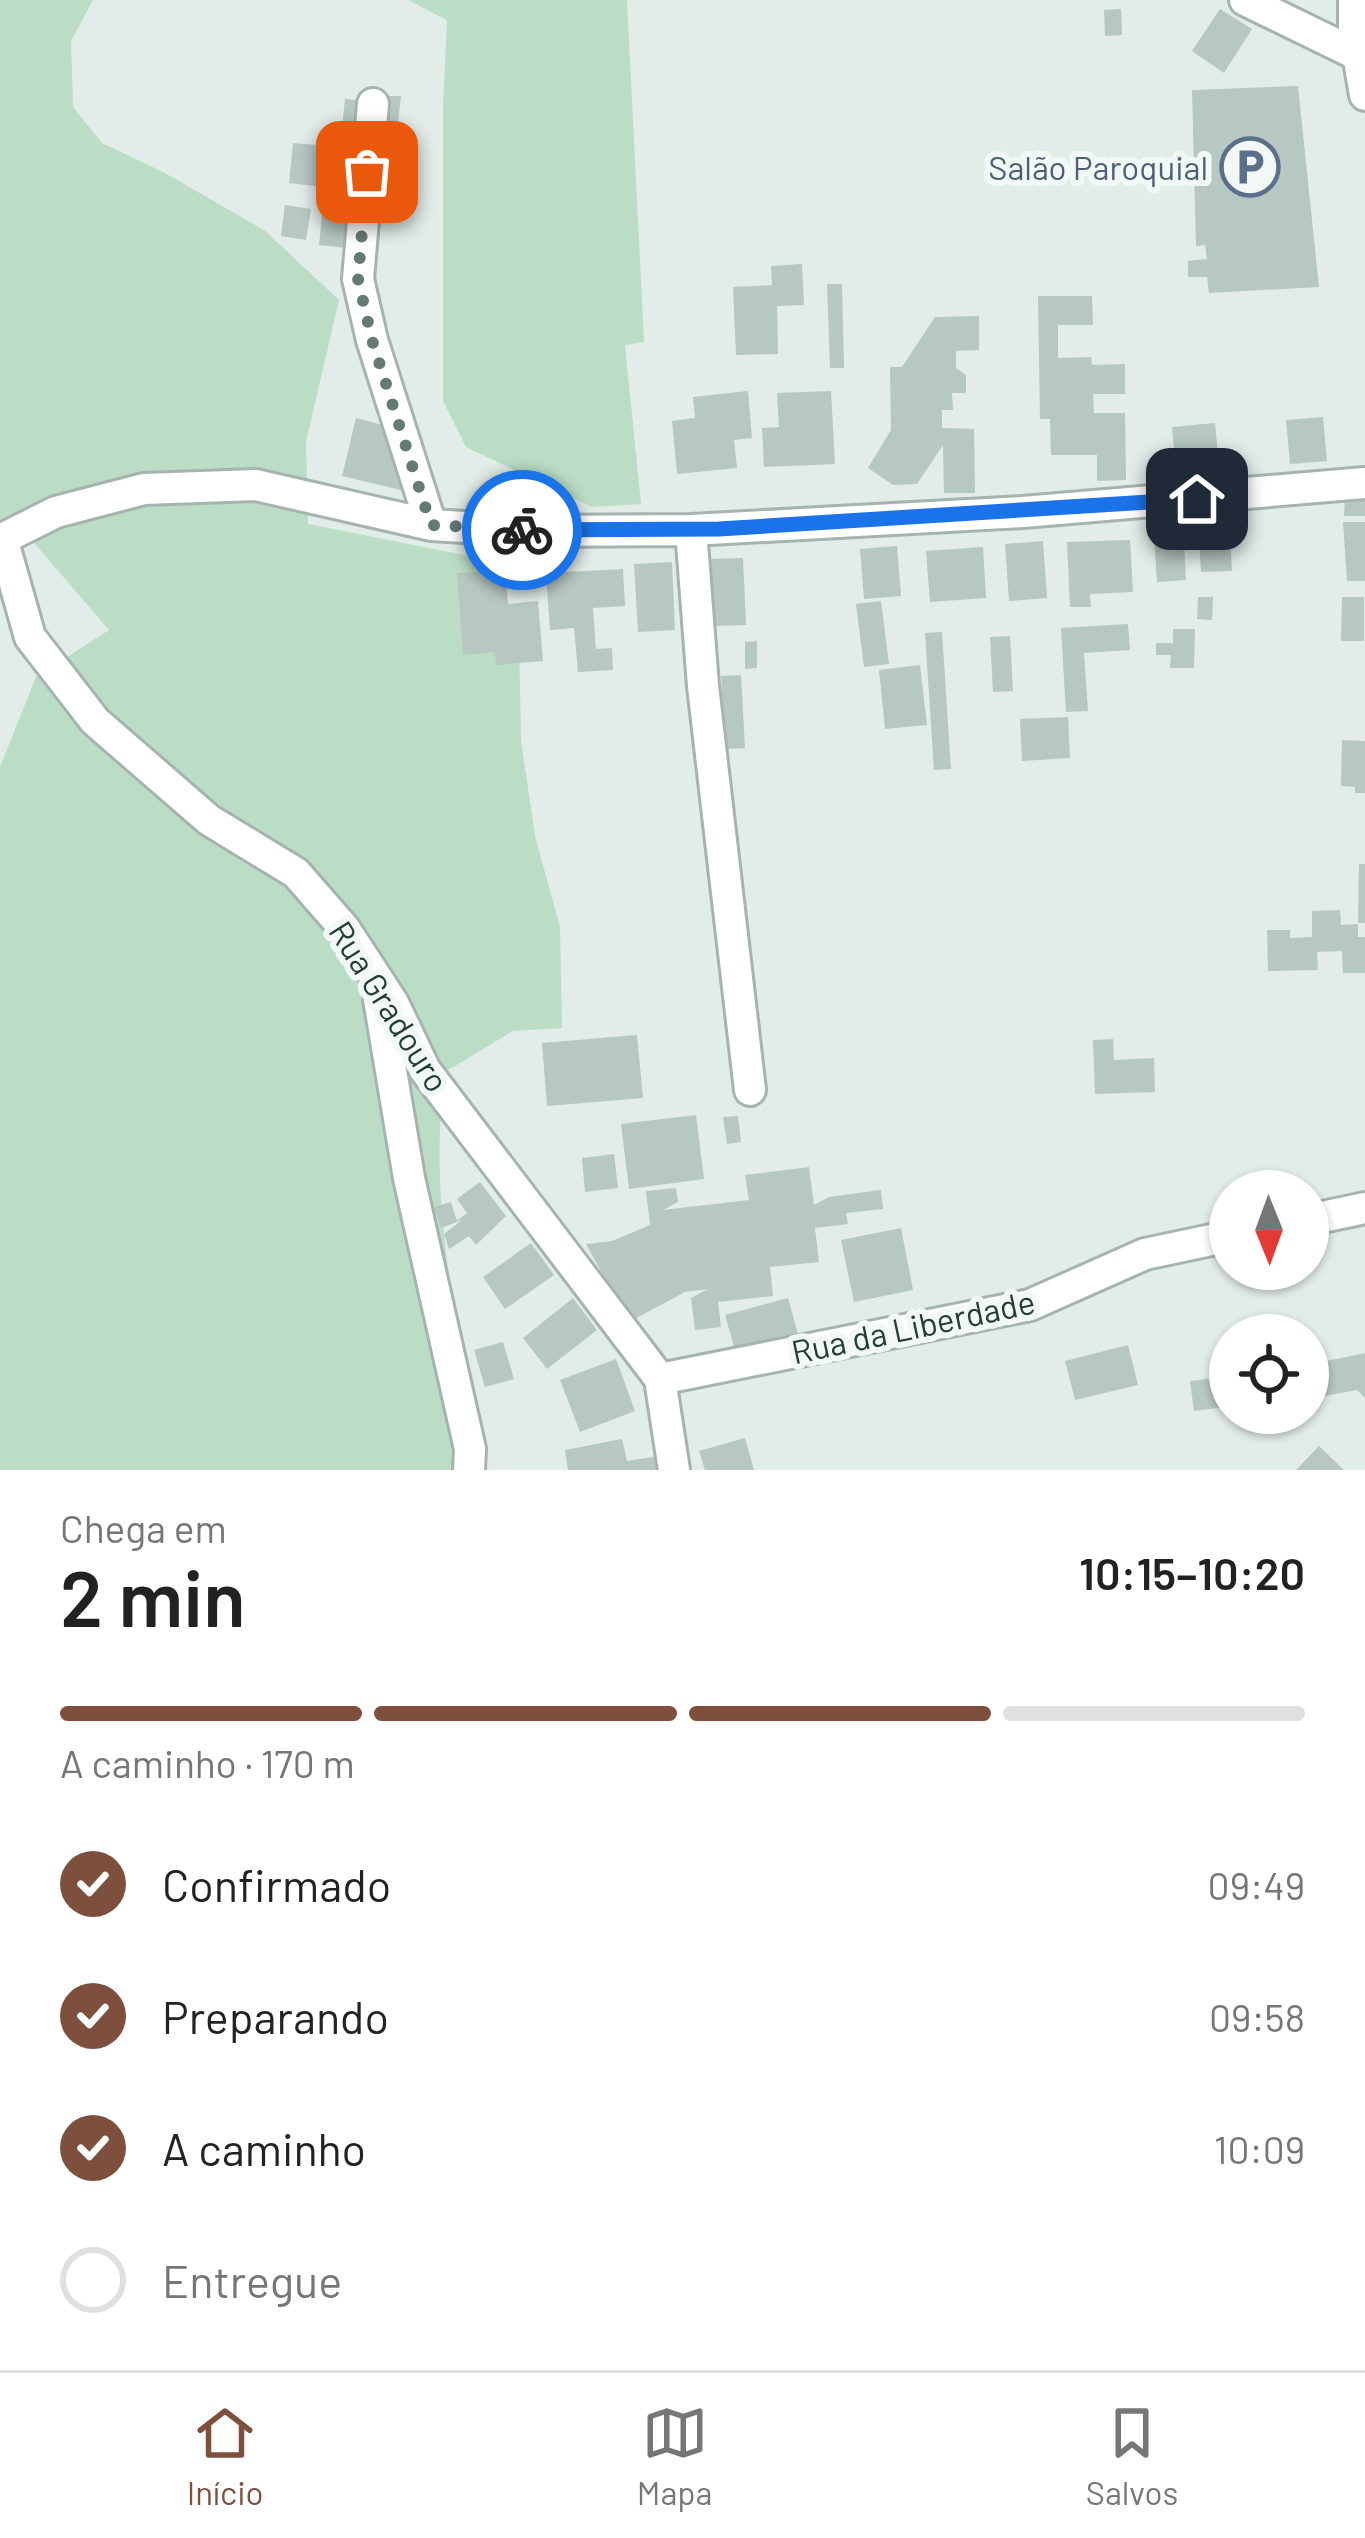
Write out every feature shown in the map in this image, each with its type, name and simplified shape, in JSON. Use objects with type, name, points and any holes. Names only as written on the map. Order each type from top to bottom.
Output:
[{"type":"street","points":[[1245,0],[1358,56]]},
{"type":"street","points":[[1354,0],[1365,95]]},
{"type":"street","points":[[373,104],[358,279],[372,340],[431,525]]},
{"type":"street","points":[[1,538],[56,512],[144,488],[256,485],[431,525],[532,531],[691,530],[1023,512],[1365,483]]},
{"type":"street","points":[[691,530],[703,686],[750,1090]]},
{"type":"street","name":"Rua Gradouro","points":[[1,538],[30,638],[95,721],[209,820],[296,873],[344,928],[425,1070],[660,1378],[674,1470]]},
{"type":"street","points":[[375,976],[409,1178],[470,1449],[469,1470]]},
{"type":"street","points":[[1329,1216],[1365,1208]]},
{"type":"street","name":"Rua da Liberdade","points":[[660,1378],[1030,1305],[1145,1254],[1209,1240]]},
{"type":"green space","points":[[0,0],[93,0],[71,41],[73,107],[102,143],[264,230],[339,300],[306,442],[308,524],[499,562],[496,626],[519,636],[521,740],[535,836],[560,927],[562,1028],[513,1031],[445,1072],[440,1121],[443,1221],[481,1470],[0,1470],[0,767],[36,677],[109,630],[11,516],[0,520]]},
{"type":"green space","points":[[408,0],[627,0],[644,342],[625,345],[641,504],[592,507],[466,447],[443,401],[447,20]]},
{"type":"building","points":[[1121,9],[1122,35],[1105,36],[1104,10]]},
{"type":"building","points":[[1220,9],[1252,29],[1224,73],[1192,51]]},
{"type":"building","name":"Salão Paroquial","points":[[1298,86],[1319,287],[1209,293],[1207,277],[1188,277],[1188,261],[1207,259],[1205,245],[1196,246],[1192,90]]},
{"type":"building","points":[[377,96],[401,96],[394,158],[371,158]]},
{"type":"building","points":[[345,99],[369,101],[355,249],[319,245],[325,187],[289,183],[293,143],[340,147]]},
{"type":"building","points":[[285,205],[311,209],[306,240],[281,236]]},
{"type":"building","points":[[802,264],[804,305],[777,306],[778,354],[736,355],[733,287],[772,285],[771,266]]},
{"type":"building","points":[[827,284],[842,284],[844,368],[830,368]]},
{"type":"building","points":[[1038,296],[1092,296],[1093,325],[1058,325],[1058,358],[1091,357],[1092,365],[1125,364],[1125,394],[1093,394],[1094,413],[1125,413],[1126,480],[1097,481],[1097,455],[1051,455],[1050,419],[1040,419]]},
{"type":"building","points":[[979,316],[979,350],[956,351],[956,368],[966,375],[966,393],[952,393],[953,410],[942,410],[942,428],[974,429],[975,493],[944,493],[943,445],[917,484],[893,485],[868,468],[891,430],[890,367],[902,367],[935,317]]},
{"type":"building","points":[[748,391],[752,438],[734,440],[737,468],[677,474],[672,421],[695,418],[693,397]]},
{"type":"building","points":[[831,391],[835,464],[764,467],[762,428],[779,427],[777,393]]},
{"type":"building","points":[[1323,417],[1327,461],[1290,464],[1286,420]]},
{"type":"building","points":[[356,418],[390,427],[409,492],[342,476]]},
{"type":"building","points":[[1215,423],[1218,455],[1175,460],[1172,427]]},
{"type":"building","points":[[1345,495],[1365,496],[1365,516],[1344,516]]},
{"type":"building","points":[[1229,516],[1232,571],[1201,572],[1198,517]]},
{"type":"building","points":[[1183,522],[1186,580],[1157,582],[1153,524]]},
{"type":"building","points":[[1343,522],[1365,522],[1365,581],[1347,581]]},
{"type":"building","points":[[1130,540],[1133,592],[1090,594],[1091,607],[1070,607],[1067,542]]},
{"type":"building","points":[[1043,541],[1047,598],[1009,601],[1005,544]]},
{"type":"building","points":[[897,546],[901,596],[864,599],[860,549]]},
{"type":"building","points":[[983,547],[986,598],[930,602],[926,551]]},
{"type":"building","points":[[743,558],[746,625],[712,626],[710,559]]},
{"type":"building","points":[[672,562],[675,630],[638,632],[634,564]]},
{"type":"building","points":[[623,569],[625,606],[593,608],[596,649],[612,648],[613,670],[578,672],[574,628],[550,630],[546,573]]},
{"type":"building","points":[[505,570],[508,604],[538,601],[543,661],[496,665],[495,652],[463,655],[457,573]]},
{"type":"building","points":[[1198,597],[1213,597],[1212,620],[1197,619]]},
{"type":"building","points":[[1342,597],[1364,597],[1364,641],[1341,641]]},
{"type":"building","points":[[881,601],[889,664],[864,667],[856,604]]},
{"type":"building","points":[[1128,624],[1130,650],[1084,653],[1088,711],[1066,712],[1061,628]]},
{"type":"building","points":[[1173,629],[1195,629],[1194,668],[1170,668],[1171,655],[1156,655],[1156,643],[1173,643]]},
{"type":"building","points":[[942,632],[951,769],[934,770],[925,633]]},
{"type":"building","points":[[1010,636],[1013,691],[993,692],[990,637]]},
{"type":"building","points":[[757,641],[757,668],[745,669],[745,642]]},
{"type":"building","points":[[920,665],[927,725],[885,729],[879,670]]},
{"type":"building","points":[[741,675],[745,748],[725,749],[721,676]]},
{"type":"building","points":[[1068,717],[1070,758],[1022,761],[1020,719]]},
{"type":"building","points":[[1342,740],[1365,741],[1365,793],[1341,786]]},
{"type":"building","points":[[1359,864],[1365,864],[1365,923],[1358,923]]},
{"type":"building","points":[[1340,910],[1341,925],[1358,924],[1358,937],[1365,937],[1365,973],[1343,973],[1342,951],[1317,952],[1318,970],[1268,971],[1267,930],[1290,930],[1290,938],[1312,937],[1312,911]]},
{"type":"building","points":[[637,1035],[643,1098],[547,1106],[542,1043]]},
{"type":"building","points":[[1113,1039],[1114,1060],[1154,1058],[1155,1092],[1095,1094],[1093,1040]]},
{"type":"building","points":[[696,1115],[704,1179],[629,1189],[621,1124]]},
{"type":"building","points":[[738,1116],[741,1142],[727,1144],[723,1117]]},
{"type":"building","points":[[614,1154],[618,1188],[585,1192],[582,1158]]},
{"type":"building","points":[[809,1167],[814,1205],[829,1197],[881,1190],[883,1209],[846,1213],[848,1224],[815,1228],[819,1262],[770,1267],[773,1296],[718,1302],[721,1327],[695,1330],[691,1298],[708,1289],[685,1292],[629,1322],[586,1244],[612,1241],[650,1225],[646,1191],[676,1188],[678,1202],[663,1210],[749,1200],[745,1175]]},
{"type":"building","points":[[480,1182],[506,1216],[476,1245],[469,1236],[449,1249],[444,1234],[462,1220],[441,1228],[434,1207],[451,1202],[457,1221],[467,1213],[457,1199]]},
{"type":"building","points":[[901,1228],[913,1290],[854,1302],[841,1240]]},
{"type":"building","points":[[531,1243],[554,1275],[505,1309],[483,1277]]},
{"type":"building","points":[[573,1298],[597,1330],[547,1369],[523,1338]]},
{"type":"building","points":[[788,1298],[798,1334],[735,1350],[725,1315]]},
{"type":"building","points":[[503,1342],[514,1379],[485,1387],[474,1350]]},
{"type":"building","points":[[1128,1345],[1138,1385],[1075,1400],[1065,1361]]},
{"type":"building","points":[[1365,1353],[1365,1398],[1357,1390],[1329,1395],[1329,1361]]},
{"type":"building","points":[[616,1359],[635,1411],[580,1432],[560,1380]]},
{"type":"building","points":[[1209,1379],[1209,1409],[1194,1411],[1190,1381]]},
{"type":"building","points":[[745,1438],[754,1470],[705,1470],[699,1451]]},
{"type":"building","points":[[622,1439],[627,1461],[658,1456],[661,1470],[568,1470],[565,1450]]},
{"type":"building","points":[[1319,1446],[1344,1470],[1296,1470]]},
{"type":"way so far","points":[[367,172],[358,279],[372,340],[431,525],[522,530]]},
{"type":"place","name":"Salão Paroquial","points":[[1250,167]]},
{"type":"route","points":[[522,530],[719,529],[1197,499]]}]
